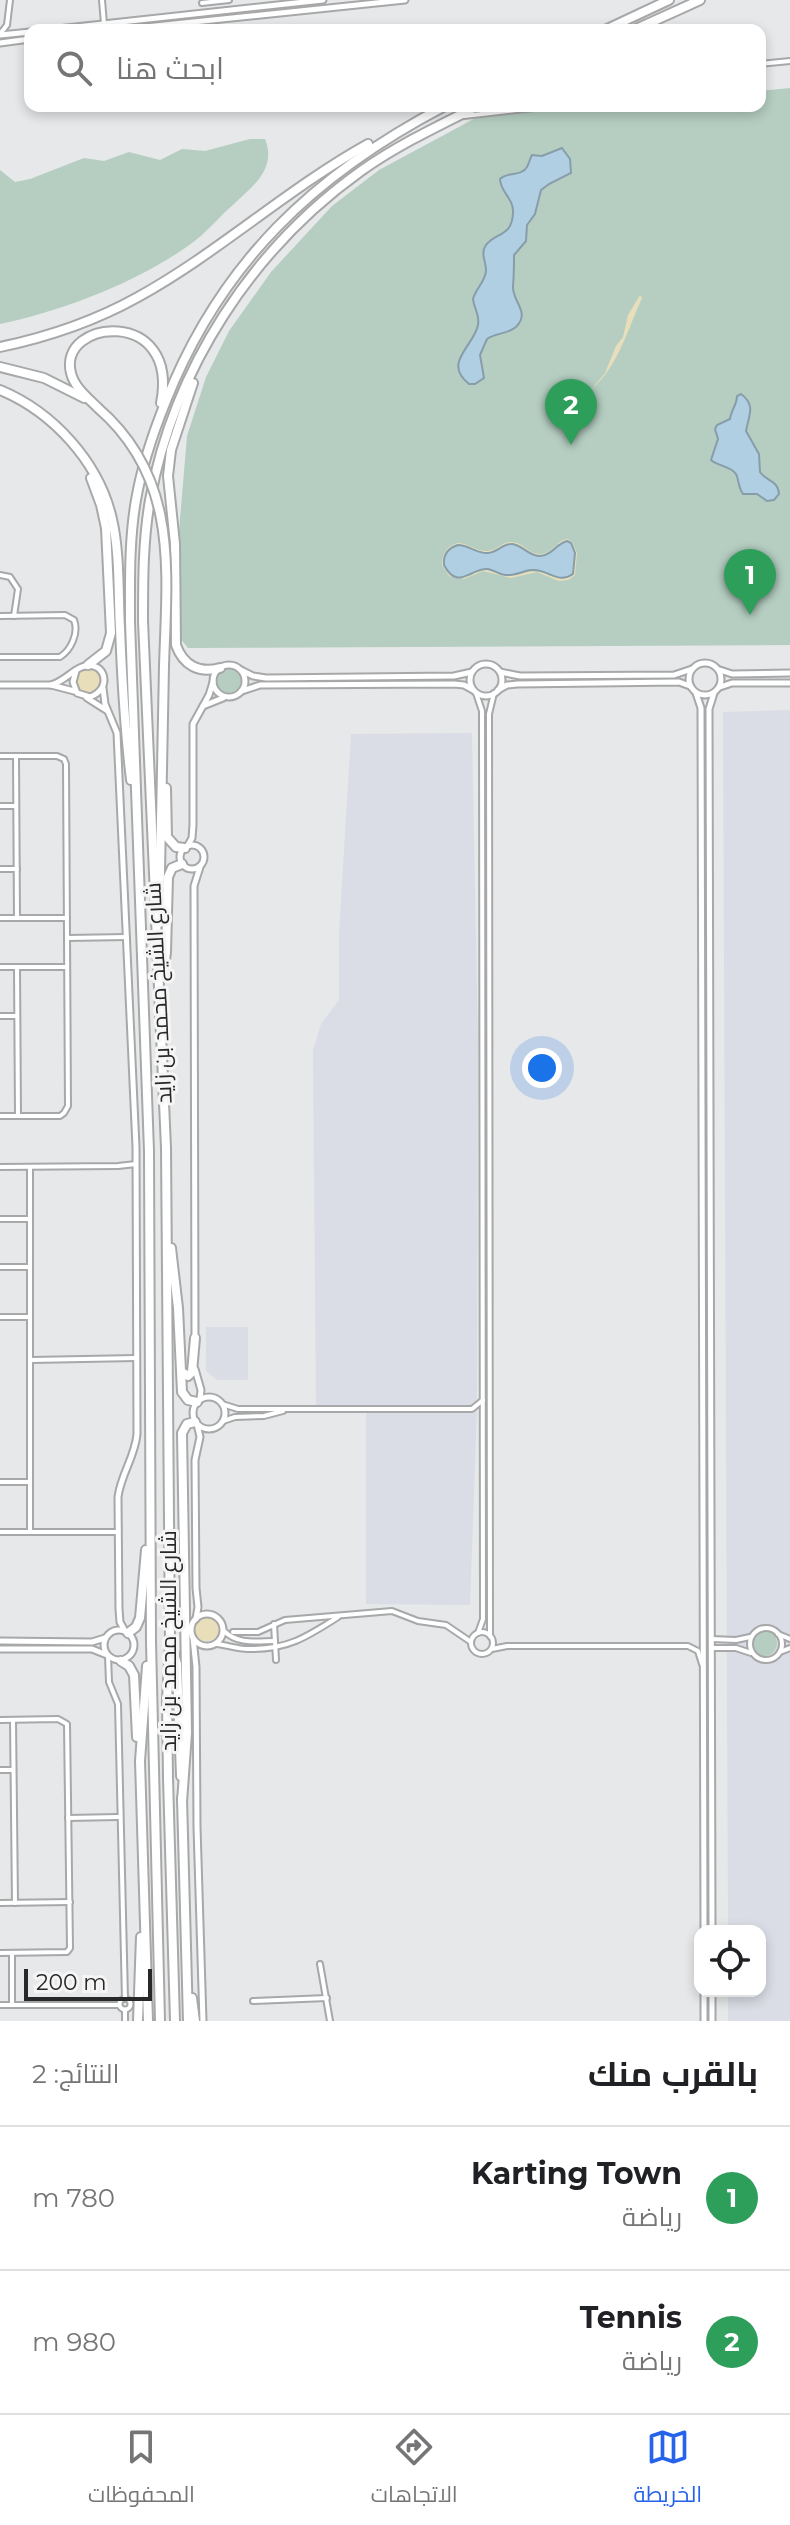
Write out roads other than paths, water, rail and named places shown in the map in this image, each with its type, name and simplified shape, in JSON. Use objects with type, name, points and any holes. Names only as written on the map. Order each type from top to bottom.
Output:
[{"type":"highway","points":[[618,24],[669,0]]},
{"type":"highway","points":[[647,24],[700,0]]},
{"type":"highway","name":"شارع الشيخ محمد بن زايد","points":[[160,2021],[151,1642],[149,1151],[136,816],[131,537],[140,481],[156,425],[181,366],[220,297],[256,250],[326,181],[358,157],[433,112]]},
{"type":"highway","name":"شارع الشيخ محمد بن زايد","points":[[175,2021],[168,1778],[170,1642],[166,1217],[160,989],[146,706],[144,548],[150,501],[164,445],[202,352],[246,283],[271,252],[307,215],[371,164],[465,112]]},
{"type":"highway","points":[[0,347],[72,327],[139,297],[336,163],[408,125]]},
{"type":"highway","points":[[156,425],[163,388],[162,367],[153,349],[131,334],[112,331],[94,335],[78,344],[70,366],[74,382],[134,447],[152,482],[160,510],[167,566],[161,752],[161,903],[156,936]]},
{"type":"highway","points":[[202,352],[169,463],[168,489],[176,558],[175,637],[179,653],[189,665],[204,670],[220,668]]},
{"type":"highway","points":[[0,367],[24,371],[53,382],[98,408]]},
{"type":"highway","points":[[0,390],[34,409],[69,439],[85,459],[108,504],[114,529],[127,748],[136,816]]},
{"type":"highway","points":[[69,439],[98,494],[107,540],[111,638],[103,654],[88,665]]},
{"type":"highway","points":[[161,752],[166,774],[167,837],[172,845],[186,847]]},
{"type":"highway","points":[[160,989],[166,952],[168,877],[172,868],[183,865]]},
{"type":"highway","points":[[166,1217],[178,1308],[183,1395],[188,1400],[198,1401]]},
{"type":"highway","points":[[182,1371],[188,1376],[192,1372],[195,1338]]},
{"type":"highway","points":[[182,1802],[187,1733],[182,1433],[187,1424],[196,1423]]},
{"type":"highway","points":[[126,1632],[136,1627],[140,1618],[144,1562],[150,1538]]},
{"type":"highway","points":[[140,1761],[151,1642]]},
{"type":"highway","points":[[170,1642],[177,1664],[188,2021]]},
{"type":"highway","points":[[120,1661],[132,1670],[135,1680],[148,2021]]},
{"type":"highway","points":[[138,2021],[138,1980],[144,1921]]},
{"type":"highway","points":[[187,1960],[195,2021]]},
{"type":"street","points":[[0,35],[8,20],[10,0]]},
{"type":"street","points":[[102,0],[104,24],[323,0]]},
{"type":"street","points":[[203,11],[202,1],[229,0]]},
{"type":"street","points":[[174,24],[405,0]]},
{"type":"street","points":[[8,20],[18,33]]},
{"type":"street","points":[[0,35],[24,32]]},
{"type":"street","points":[[0,43],[24,40]]},
{"type":"street","points":[[766,63],[790,61]]},
{"type":"street","points":[[455,117],[489,112]]},
{"type":"street","points":[[0,575],[10,577],[18,589],[14,616]]},
{"type":"street","points":[[0,616],[68,616],[77,627],[69,646],[61,654],[50,657],[0,657]]},
{"type":"street","points":[[471,1642],[483,1619],[484,1184],[482,711],[469,681],[479,665],[488,664],[500,672],[520,676],[674,675],[704,663],[732,674],[790,673]]},
{"type":"street","points":[[51,685],[88,665],[96,667],[102,672],[104,701],[117,733],[136,1166],[137,1439],[119,1489],[118,1532],[120,1622],[133,1640],[134,1649],[129,1657],[109,1672]]},
{"type":"street","points":[[203,2021],[196,1667],[191,1629],[196,1619],[198,1600],[195,1460],[200,1432],[193,1410],[198,1401],[195,1373],[194,886],[180,855],[192,838],[193,728],[215,674],[220,668],[230,665],[259,678],[454,676],[472,672]]},
{"type":"street","points":[[690,686],[692,669]]},
{"type":"street","points":[[241,670],[245,678],[242,691]]},
{"type":"street","points":[[712,1925],[704,1666],[709,709],[722,679],[719,670]]},
{"type":"street","points":[[76,671],[73,682],[77,693]]},
{"type":"street","points":[[492,1649],[489,708],[502,679],[500,672]]},
{"type":"street","points":[[213,682],[217,692],[226,697]]},
{"type":"street","points":[[202,707],[260,685],[454,684],[485,696],[507,685],[517,684],[679,682],[690,686],[696,693],[701,708],[711,1639],[708,1880],[704,1925]]},
{"type":"street","points":[[696,693],[707,695],[737,682],[790,683]]},
{"type":"street","points":[[0,685],[64,687],[109,713]]},
{"type":"street","points":[[86,697],[98,694],[103,688]]},
{"type":"street","points":[[0,756],[57,756],[64,759],[67,918],[67,1109],[60,1116],[0,1116]]},
{"type":"street","points":[[16,756],[17,918]]},
{"type":"street","points":[[0,806],[16,806]]},
{"type":"street","points":[[193,825],[204,856],[194,886]]},
{"type":"street","points":[[186,847],[194,845],[201,849]]},
{"type":"street","points":[[183,865],[192,870],[200,867]]},
{"type":"street","points":[[0,869],[17,869]]},
{"type":"street","points":[[482,891],[490,893]]},
{"type":"street","points":[[0,918],[67,918]]},
{"type":"street","points":[[67,938],[127,937]]},
{"type":"street","points":[[0,967],[67,967]]},
{"type":"street","points":[[17,967],[18,1116]]},
{"type":"street","points":[[0,1016],[17,1016]]},
{"type":"street","points":[[0,1167],[136,1166]]},
{"type":"street","points":[[30,1167],[30,1532]]},
{"type":"street","points":[[484,1184],[491,1184]]},
{"type":"street","points":[[0,1219],[30,1219]]},
{"type":"street","points":[[0,1267],[30,1267]]},
{"type":"street","points":[[0,1317],[30,1317]]},
{"type":"street","points":[[30,1360],[136,1361]]},
{"type":"street","points":[[198,1381],[222,1404],[225,1412],[223,1421]]},
{"type":"street","points":[[198,1401],[216,1398]]},
{"type":"street","points":[[222,1404],[238,1409],[472,1409],[484,1400]]},
{"type":"street","points":[[199,1442],[223,1421],[293,1409]]},
{"type":"street","points":[[472,1409],[484,1419]]},
{"type":"street","points":[[196,1423],[204,1428],[213,1428]]},
{"type":"street","points":[[0,1482],[30,1482]]},
{"type":"street","points":[[0,1532],[118,1532]]},
{"type":"street","points":[[198,1600],[220,1620],[224,1631],[237,1640],[275,1644]]},
{"type":"street","points":[[0,1641],[92,1642],[105,1638],[111,1632],[119,1609]]},
{"type":"street","points":[[233,1632],[258,1632],[285,1620],[396,1611],[418,1621],[446,1625],[471,1642],[479,1654],[507,1646],[688,1646],[698,1651],[704,1666]]},
{"type":"street","points":[[196,1619],[210,1614]]},
{"type":"street","points":[[193,1638],[201,1645],[256,1649],[299,1641],[340,1615]]},
{"type":"street","points":[[274,1624],[276,1660]]},
{"type":"street","points":[[711,1639],[742,1639],[764,1628],[790,1639]]},
{"type":"street","points":[[196,1667],[202,1655],[224,1631]]},
{"type":"street","points":[[111,1632],[126,1632]]},
{"type":"street","points":[[478,1633],[490,1636]]},
{"type":"street","points":[[778,1634],[781,1642],[778,1654]]},
{"type":"street","points":[[752,1636],[750,1645],[754,1654]]},
{"type":"street","points":[[105,1638],[109,1682],[118,1704],[125,1999],[130,2004],[125,2010],[125,2021]]},
{"type":"street","points":[[23,1649],[37,1645],[38,1641]]},
{"type":"street","points":[[711,1648],[736,1648],[767,1660],[790,1648]]},
{"type":"street","points":[[0,1649],[92,1649],[120,1661]]},
{"type":"street","points":[[0,1720],[58,1719],[67,1724],[70,1902],[69,1951],[0,1953]]},
{"type":"street","points":[[13,1720],[15,1903]]},
{"type":"street","points":[[0,1770],[13,1770]]},
{"type":"street","points":[[68,1818],[119,1817]]},
{"type":"street","points":[[0,1903],[70,1902]]},
{"type":"street","points":[[12,1953],[12,2005]]},
{"type":"street","points":[[320,1964],[330,2021]]},
{"type":"street","points":[[704,1997],[704,2021]]},
{"type":"street","points":[[712,1997],[712,2021]]},
{"type":"street","points":[[253,2001],[327,1998]]},
{"type":"street","points":[[119,2005],[125,1999]]},
{"type":"street","points":[[0,2005],[119,2005],[125,2010]]},
{"type":"water","points":[[562,148],[570,159],[571,173],[541,190],[535,214],[527,225],[526,241],[514,255],[513,292],[522,317],[513,329],[487,339],[480,355],[484,378],[469,384],[458,369],[462,354],[478,325],[473,299],[486,274],[484,248],[507,230],[512,221],[513,208],[500,179],[524,170],[532,155],[542,156]]},
{"type":"water","points":[[741,394],[750,406],[746,431],[759,454],[760,472],[778,489],[779,494],[774,500],[767,501],[757,494],[743,494],[734,471],[711,460],[718,439],[715,429],[730,419],[737,396]]},
{"type":"water","points":[[567,541],[575,553],[573,574],[562,578],[537,570],[504,575],[482,569],[460,578],[449,573],[444,565],[447,552],[458,545],[488,553],[508,544],[540,556]]},
{"type":"place","name":"Tennis","points":[[571,445]]},
{"type":"place","name":"Karting Town","points":[[750,615]]}]
